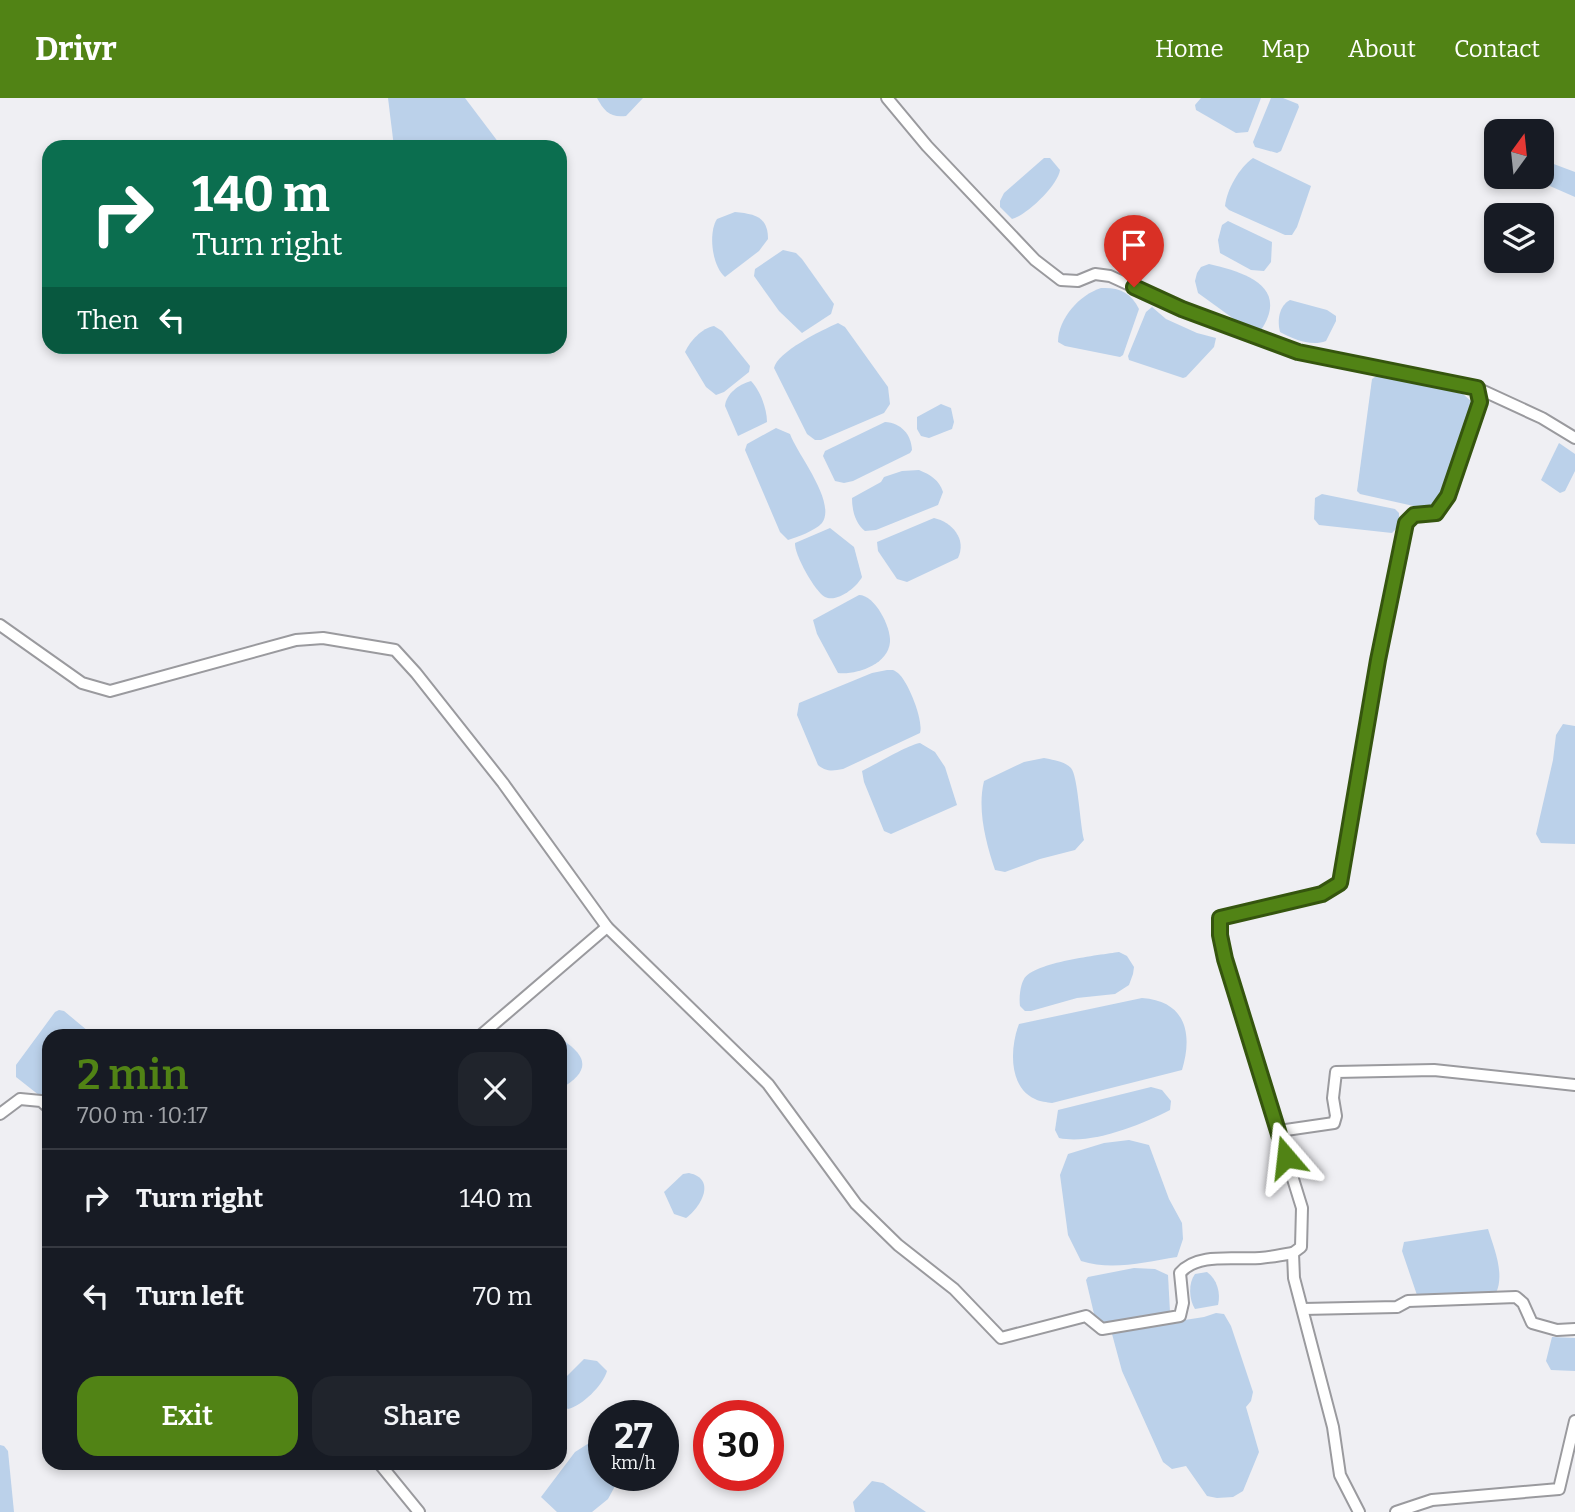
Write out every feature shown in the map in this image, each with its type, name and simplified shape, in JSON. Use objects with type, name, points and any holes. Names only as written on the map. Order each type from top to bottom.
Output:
[{"type":"street","points":[[887,98],[927,146],[1035,260],[1061,281],[1078,281],[1096,274],[1110,276],[1182,309],[1298,352],[1477,388],[1542,418],[1575,438]]},
{"type":"street","points":[[0,625],[82,683],[110,691],[296,640],[323,638],[395,650],[503,783],[607,926],[768,1084],[856,1204],[898,1245],[954,1289],[1001,1338],[1086,1316],[1102,1329],[1180,1316],[1183,1303],[1180,1273],[1185,1266],[1204,1260],[1259,1258],[1293,1253],[1301,1247],[1302,1208],[1225,959],[1220,918],[1322,894],[1340,883],[1378,660],[1406,523],[1414,515],[1436,513],[1448,496],[1480,402],[1477,388]]},
{"type":"street","points":[[489,1029],[607,926]]},
{"type":"street","points":[[1279,1131],[1334,1123],[1336,1072],[1434,1070],[1575,1085]]},
{"type":"street","points":[[0,1114],[20,1099],[42,1102]]},
{"type":"street","points":[[1293,1253],[1294,1278],[1333,1427],[1340,1475],[1359,1512]]},
{"type":"street","points":[[1303,1309],[1397,1307],[1408,1301],[1516,1297],[1523,1303],[1532,1323],[1557,1329],[1575,1329]]},
{"type":"street","points":[[1396,1512],[1432,1500],[1559,1489],[1575,1421]]},
{"type":"street","points":[[385,1470],[419,1512]]},
{"type":"water","points":[[388,98],[465,98],[497,140],[393,140]]},
{"type":"water","points":[[597,98],[643,98],[626,116],[616,116],[608,113]]},
{"type":"water","points":[[1201,98],[1261,98],[1248,132],[1236,133],[1196,110],[1195,105]]},
{"type":"water","points":[[1271,98],[1283,98],[1298,104],[1299,107],[1281,151],[1277,153],[1255,147],[1253,142]]},
{"type":"water","points":[[1044,158],[1050,158],[1060,170],[1058,176],[1041,199],[1026,212],[1012,219],[1000,207],[1004,193]]},
{"type":"water","points":[[1253,158],[1311,186],[1292,235],[1285,235],[1225,206],[1234,179]]},
{"type":"water","points":[[1554,164],[1575,172],[1575,197],[1554,188]]},
{"type":"water","points":[[735,212],[763,221],[768,239],[759,251],[725,277],[714,258],[714,225],[717,219]]},
{"type":"water","points":[[1228,221],[1272,242],[1271,262],[1264,271],[1251,270],[1220,253],[1218,240],[1222,225]]},
{"type":"water","points":[[783,250],[796,253],[802,259],[834,304],[831,314],[802,333],[779,311],[754,276],[755,269]]},
{"type":"water","points":[[1209,264],[1248,277],[1259,283],[1267,292],[1270,302],[1269,315],[1261,330],[1245,327],[1198,293],[1195,281],[1197,273],[1201,267]]},
{"type":"water","points":[[1101,288],[1113,288],[1123,292],[1132,298],[1139,309],[1120,357],[1065,346],[1058,342],[1062,325],[1071,309],[1085,296]]},
{"type":"water","points":[[1290,300],[1327,310],[1336,316],[1326,341],[1308,343],[1280,332],[1280,314],[1283,306]]},
{"type":"water","points":[[1152,307],[1166,319],[1216,338],[1214,347],[1186,377],[1129,360],[1128,356],[1146,312]]},
{"type":"water","points":[[838,323],[845,327],[888,387],[890,404],[884,413],[821,440],[815,440],[807,434],[774,368],[791,349]]},
{"type":"water","points":[[714,326],[722,331],[750,366],[749,372],[724,392],[716,395],[706,387],[685,352],[697,336]]},
{"type":"water","points":[[1378,375],[1463,394],[1472,402],[1472,409],[1441,500],[1434,507],[1427,509],[1360,494],[1357,491],[1372,379]]},
{"type":"water","points":[[751,381],[762,400],[767,422],[738,436],[725,406],[734,390]]},
{"type":"water","points":[[941,404],[951,408],[954,422],[952,429],[929,438],[921,436],[917,429],[917,417]]},
{"type":"water","points":[[885,422],[904,430],[910,439],[910,453],[853,481],[835,481],[823,456],[825,451]]},
{"type":"water","points":[[776,428],[790,434],[824,503],[822,523],[811,531],[788,540],[780,532],[745,450],[747,444]]},
{"type":"water","points":[[1559,443],[1575,454],[1575,471],[1565,491],[1560,493],[1541,480]]},
{"type":"water","points":[[919,470],[939,484],[943,492],[938,505],[876,530],[865,531],[855,516],[852,498],[881,482],[884,477],[902,471]]},
{"type":"water","points":[[1322,494],[1395,509],[1399,513],[1399,526],[1392,533],[1319,525],[1314,519],[1315,498]]},
{"type":"water","points":[[934,518],[947,523],[956,532],[961,544],[958,558],[907,582],[897,579],[878,551],[877,542]]},
{"type":"water","points":[[830,528],[854,547],[862,577],[846,593],[835,598],[825,597],[811,581],[801,564],[795,543]]},
{"type":"water","points":[[859,595],[871,600],[881,613],[890,636],[888,650],[884,657],[870,667],[838,673],[817,634],[813,620]]},
{"type":"water","points":[[887,670],[896,672],[906,684],[917,711],[920,733],[843,769],[830,770],[818,765],[797,715],[799,703],[872,673]]},
{"type":"water","points":[[1563,724],[1575,726],[1575,844],[1541,843],[1536,834],[1556,735]]},
{"type":"water","points":[[920,743],[935,752],[945,767],[957,805],[891,834],[884,831],[862,771]]},
{"type":"water","points":[[1044,758],[1071,768],[1084,840],[1075,850],[1005,872],[995,870],[982,815],[984,781],[1024,762]]},
{"type":"water","points":[[1119,952],[1127,956],[1134,967],[1129,985],[1115,994],[1077,998],[1031,1011],[1025,1011],[1020,1006],[1022,985],[1030,973],[1068,960]]},
{"type":"water","points":[[1142,998],[1168,1005],[1183,1022],[1187,1044],[1182,1070],[1052,1103],[1035,1099],[1026,1093],[1016,1076],[1014,1066],[1014,1044],[1019,1024]]},
{"type":"water","points":[[64,1011],[86,1029],[42,1029],[55,1012]]},
{"type":"water","points":[[42,1030],[42,1097],[16,1077],[16,1065]]},
{"type":"water","points":[[567,1044],[580,1055],[582,1061],[582,1067],[567,1084]]},
{"type":"water","points":[[1151,1087],[1162,1090],[1171,1101],[1170,1110],[1131,1127],[1086,1139],[1059,1138],[1055,1130],[1058,1110]]},
{"type":"water","points":[[1129,1140],[1149,1145],[1169,1199],[1182,1223],[1183,1239],[1177,1257],[1117,1265],[1081,1261],[1068,1235],[1060,1175],[1068,1154],[1104,1143]]},
{"type":"water","points":[[683,1174],[698,1176],[702,1181],[704,1194],[697,1207],[686,1218],[674,1214],[664,1192]]},
{"type":"water","points":[[1488,1229],[1499,1269],[1496,1293],[1418,1298],[1402,1251],[1404,1242]]},
{"type":"water","points":[[1134,1268],[1155,1269],[1168,1275],[1170,1312],[1101,1324],[1095,1318],[1086,1280],[1088,1277]]},
{"type":"water","points":[[1207,1272],[1217,1287],[1218,1305],[1195,1309],[1191,1282],[1195,1274]]},
{"type":"water","points":[[1216,1313],[1224,1314],[1231,1326],[1253,1392],[1246,1407],[1259,1452],[1243,1491],[1233,1497],[1217,1498],[1207,1496],[1186,1466],[1172,1469],[1163,1462],[1122,1371],[1112,1334]]},
{"type":"water","points":[[1552,1337],[1575,1338],[1575,1371],[1551,1370],[1546,1361]]},
{"type":"water","points":[[584,1359],[597,1361],[607,1371],[591,1394],[568,1409],[567,1376]]},
{"type":"water","points":[[588,1444],[588,1491],[612,1491],[608,1499],[592,1512],[557,1512],[541,1497],[561,1470],[567,1470],[567,1463],[575,1452]]},
{"type":"water","points":[[0,1445],[8,1451],[14,1512],[0,1512]]},
{"type":"water","points":[[872,1481],[883,1483],[926,1512],[855,1512],[853,1502]]},
{"type":"route","points":[[1134,287],[1182,309],[1298,352],[1477,388],[1480,396],[1448,496],[1442,507],[1436,513],[1414,515],[1406,523],[1378,660],[1340,883],[1322,894],[1220,918],[1225,959],[1286,1157]]}]
